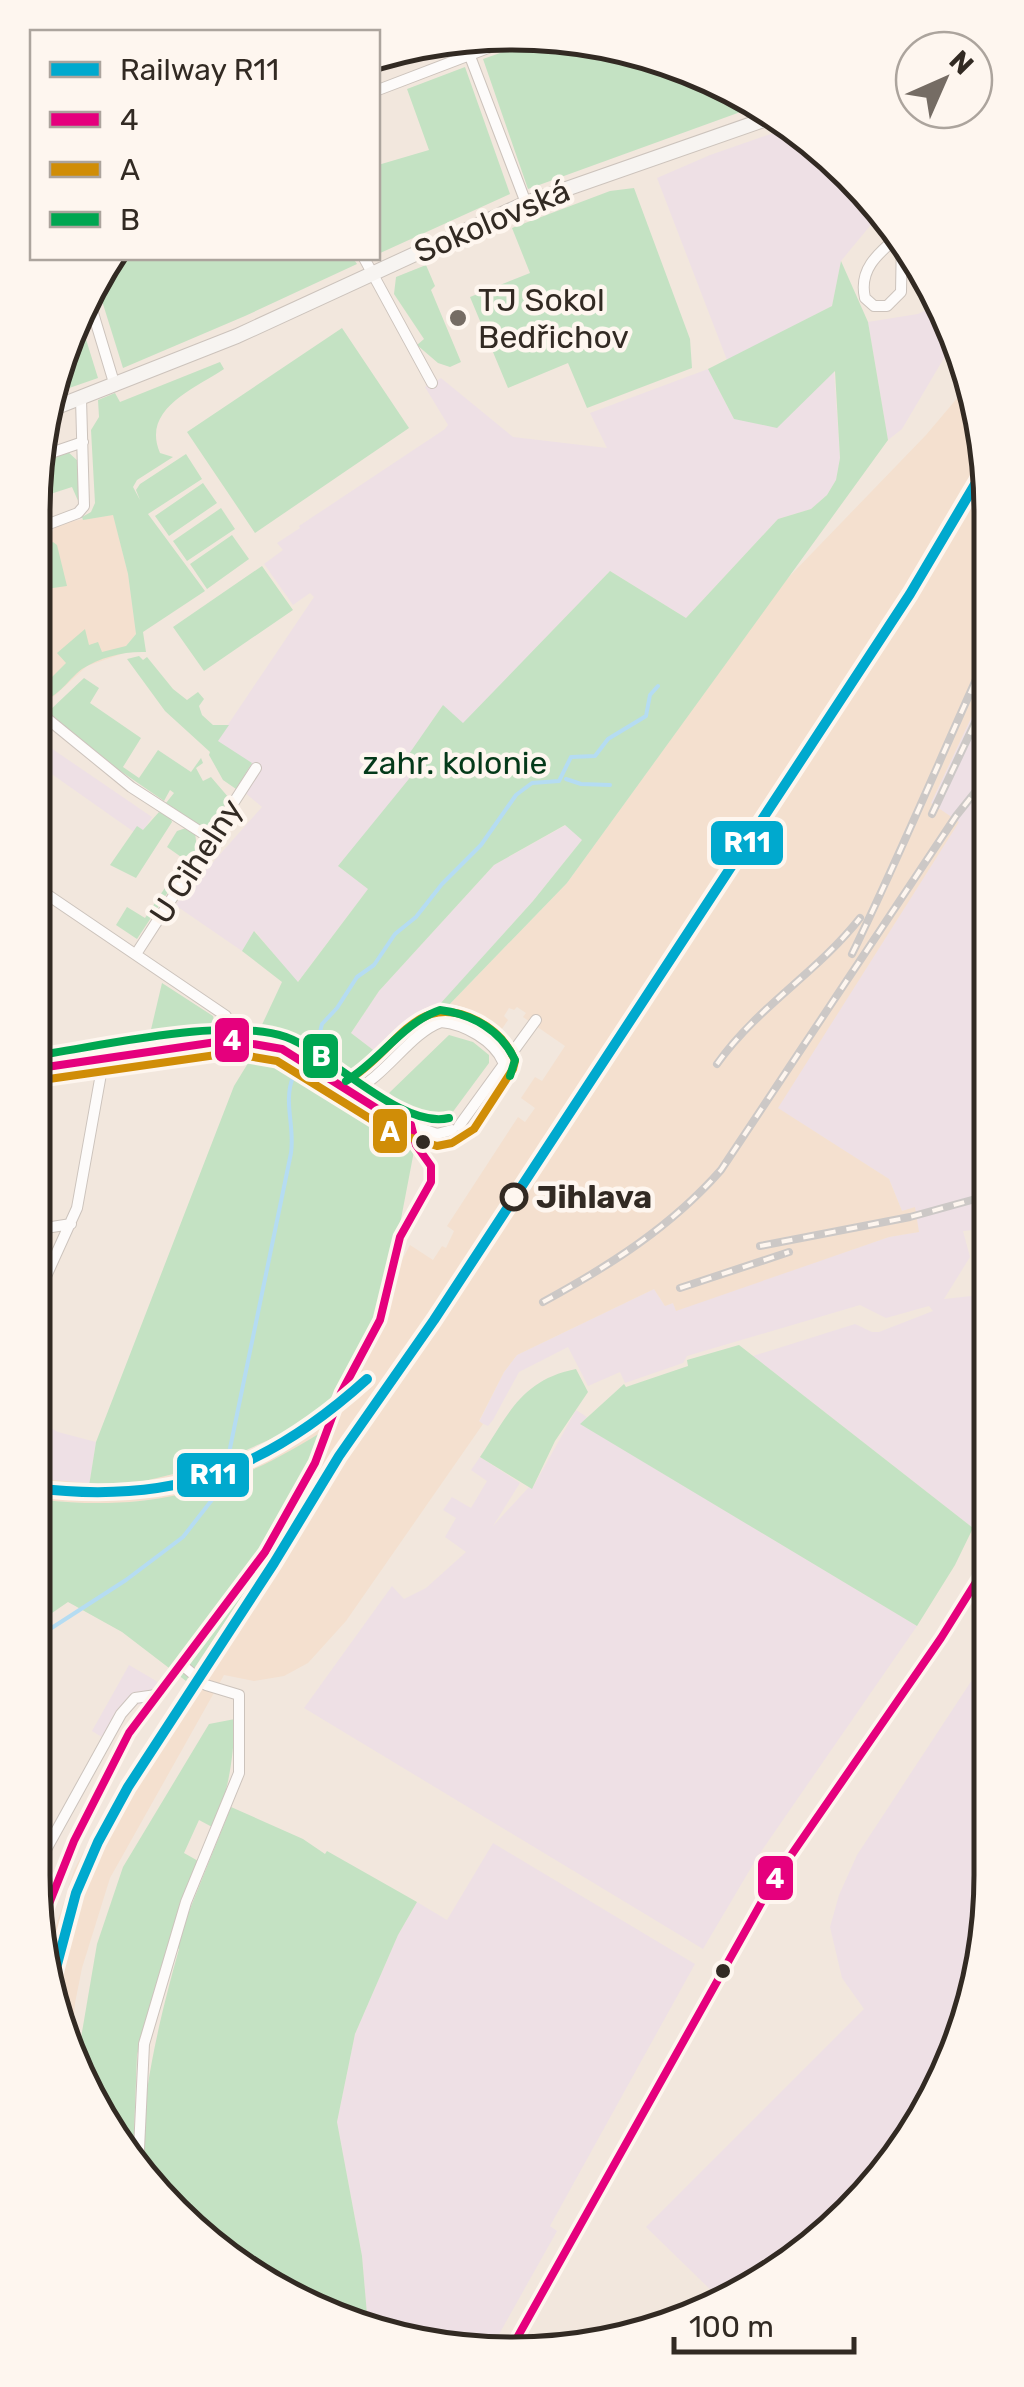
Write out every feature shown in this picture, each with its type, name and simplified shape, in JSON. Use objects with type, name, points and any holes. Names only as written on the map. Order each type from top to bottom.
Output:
[{"type":"street","points":[[380,89],[478,51]]},
{"type":"street","points":[[468,55],[526,203]]},
{"type":"street","name":"Sokolovská","points":[[63,405],[237,336],[526,203],[758,121]]},
{"type":"street","points":[[890,246],[871,262],[864,276],[864,293],[874,306],[887,306],[901,292],[901,263]]},
{"type":"street","points":[[365,260],[432,383]]},
{"type":"street","points":[[94,316],[115,386]]},
{"type":"street","points":[[50,522],[82,509],[85,502],[81,399]]},
{"type":"street","points":[[54,452],[83,442]]},
{"type":"street","points":[[50,722],[131,787],[210,838]]},
{"type":"street","name":"U Cihelny","points":[[136,954],[256,768]]},
{"type":"street","points":[[50,897],[226,1016],[230,1040]]},
{"type":"street","points":[[50,1066],[230,1040],[282,1050],[396,1120],[437,1134],[455,1128],[536,1020]]},
{"type":"street","points":[[352,1092],[372,1082],[419,1036],[442,1022],[458,1025],[491,1045],[503,1062]]},
{"type":"street","points":[[50,1269],[72,1224],[104,1057]]},
{"type":"street","points":[[51,1899],[74,1841],[116,1756],[156,1695],[253,1569],[315,1463],[341,1393],[380,1320],[400,1236],[431,1182],[433,1173],[416,1144],[411,1125]]},
{"type":"street","points":[[50,1227],[72,1224]]},
{"type":"street","points":[[519,2337],[765,1894],[942,1638],[974,1584]]},
{"type":"street","points":[[139,2148],[144,2044],[161,1977],[186,1902],[239,1773],[240,1695],[206,1685],[181,1664]]},
{"type":"street","points":[[50,1841],[121,1714],[135,1698],[156,1695]]},
{"type":"shaded area","points":[[775,132],[839,185],[872,223],[841,261],[832,306],[727,360],[657,178]]},
{"type":"shaded area","points":[[927,310],[946,355],[902,429],[888,440],[868,322]]},
{"type":"shaded area","points":[[708,369],[734,419],[834,371],[840,458],[836,480],[827,495],[811,509],[778,519],[686,618],[610,571],[463,724],[442,706],[410,754],[417,759],[417,769],[339,867],[369,888],[297,983],[255,931],[242,951],[175,905],[262,807],[238,787],[217,741],[314,597],[310,593],[293,605],[264,564],[283,550],[277,543],[299,526],[445,429],[448,425],[425,387],[441,378],[513,437],[607,448],[590,413]]},
{"type":"shaded area","points":[[959,396],[973,482],[974,712],[931,803],[959,822],[778,1108],[889,1179],[902,1211],[915,1207],[919,1232],[889,1237],[676,1311],[673,1303],[665,1306],[654,1289],[517,1355],[479,1421],[483,1424],[346,1621],[308,1663],[284,1676],[254,1681],[224,1675],[110,1878],[82,1968],[74,2020],[54,1933],[74,1870],[121,1781],[264,1566],[339,1421],[247,1474],[171,1497],[108,1505],[50,1501],[50,1480],[108,1485],[194,1471],[280,1435],[350,1384],[377,1341],[397,1269],[410,1245],[433,1260],[442,1246],[446,1248],[454,1231],[447,1226],[518,1117],[525,1122],[535,1108],[521,1098],[535,1077],[542,1081],[565,1046],[523,1017],[526,1013],[517,1007],[509,1008],[504,1016],[508,1020],[495,1039],[445,1009],[567,883],[786,580]]},
{"type":"shaded area","points":[[113,514],[128,574],[136,634],[126,646],[127,652],[87,666],[50,698],[50,537],[56,524]]},
{"type":"shaded area","points":[[974,712],[974,1230],[963,1231],[970,1257],[944,1299],[974,1296],[973,1528],[753,1356],[855,1324],[879,1332],[933,1311],[929,1306],[886,1318],[860,1305],[687,1356],[683,1363],[625,1383],[620,1372],[588,1386],[568,1347],[519,1372],[493,1420],[488,1426],[479,1422],[517,1355],[654,1289],[665,1306],[673,1303],[676,1310],[889,1237],[918,1232],[915,1208],[902,1211],[889,1179],[777,1108],[958,823],[931,803]]},
{"type":"shaded area","points":[[50,747],[152,817],[143,831],[137,827],[134,832],[50,773]]},
{"type":"shaded area","points":[[566,825],[582,840],[419,1028],[381,1056],[351,1033],[379,991],[494,865]]},
{"type":"shaded area","points":[[576,1410],[587,1417],[581,1424],[917,1626],[758,1856],[703,1949],[304,1708],[392,1586],[404,1599],[426,1588],[466,1552],[445,1537],[456,1518],[443,1510],[452,1497],[471,1508],[487,1481],[471,1470],[480,1457],[520,1483],[493,1526],[529,1487],[532,1489]]},
{"type":"shaded area","points":[[50,1428],[96,1442],[89,1486],[50,1480]]},
{"type":"shaded area","points":[[129,1665],[158,1682],[143,1704],[131,1706],[110,1742],[92,1731]]},
{"type":"shaded area","points":[[974,1677],[973,1905],[965,1965],[939,2052],[896,2132],[839,2202],[769,2259],[712,2291],[646,2227],[864,2009],[842,1978],[830,1927],[857,1855]]},
{"type":"shaded area","points":[[493,1843],[695,1964],[550,2226],[557,2231],[498,2337],[422,2328],[367,2313],[362,2256],[337,2122],[355,2034],[398,1935],[417,1902],[447,1920]]},
{"type":"green space","points":[[512,50],[602,59],[689,85],[742,111],[528,189],[483,59]]},
{"type":"green space","points":[[465,67],[510,194],[380,253],[380,164],[429,150],[407,89]]},
{"type":"green space","points":[[634,188],[690,339],[692,368],[587,408],[568,363],[508,388],[470,297],[530,273],[512,228],[610,191]]},
{"type":"green space","points":[[125,260],[354,260],[357,264],[245,316],[123,368],[102,300]]},
{"type":"green space","name":"zahr. kolonie","points":[[841,261],[868,322],[888,440],[567,883],[445,1009],[440,1004],[582,840],[565,825],[494,865],[379,991],[351,1033],[381,1056],[351,1080],[310,1048],[260,1029],[282,982],[242,951],[254,931],[298,982],[368,889],[338,866],[417,769],[413,763],[416,759],[409,754],[443,705],[463,723],[610,571],[686,618],[778,519],[811,509],[827,495],[836,480],[840,458],[835,371],[777,428],[734,419],[708,369],[832,306]]},
{"type":"green space","points":[[426,265],[435,286],[431,290],[461,362],[450,367],[438,363],[417,345],[424,339],[394,294],[396,277]]},
{"type":"green space","points":[[342,328],[409,428],[255,533],[187,432]]},
{"type":"green space","points":[[85,336],[98,378],[67,389]]},
{"type":"green space","points":[[220,362],[224,369],[164,412],[156,438],[160,453],[173,457],[137,480],[133,487],[140,500],[136,490],[140,484],[186,454],[202,479],[148,514],[205,591],[143,632],[146,652],[97,661],[50,697],[50,679],[66,663],[57,653],[85,629],[89,645],[98,642],[102,652],[126,646],[136,634],[128,574],[113,515],[83,520],[82,517],[91,512],[95,503],[91,430],[99,417],[98,400],[115,393],[120,402]]},
{"type":"green space","points":[[67,451],[79,462],[79,503],[72,487],[51,494],[54,454]]},
{"type":"green space","points":[[203,483],[217,503],[169,536],[155,516]]},
{"type":"green space","points":[[221,508],[235,529],[187,561],[173,541]]},
{"type":"green space","points":[[232,535],[249,559],[207,589],[190,564]]},
{"type":"green space","points":[[50,544],[57,545],[67,586],[50,588]]},
{"type":"green space","points":[[262,566],[293,610],[204,671],[173,627]]},
{"type":"green space","points":[[139,656],[143,660],[147,657],[187,700],[198,692],[204,699],[199,706],[202,715],[213,725],[229,725],[218,741],[252,763],[236,789],[223,780],[210,752],[165,711],[127,659]]},
{"type":"green space","points":[[84,678],[99,688],[90,703],[141,738],[123,767],[139,778],[158,750],[191,772],[201,758],[203,763],[196,768],[203,781],[211,777],[229,798],[207,830],[166,803],[174,793],[170,790],[164,801],[119,770],[50,710]]},
{"type":"green space","points":[[159,812],[170,816],[172,822],[136,878],[110,865],[137,826],[143,830]]},
{"type":"green space","points":[[186,828],[195,833],[197,848],[137,939],[116,925],[127,907],[145,918],[184,859],[167,847],[177,831]]},
{"type":"green space","points":[[162,983],[213,1016],[215,1025],[199,1032],[149,1038]]},
{"type":"green space","points":[[449,1035],[473,1042],[489,1055],[489,1063],[452,1113],[434,1117],[418,1114],[389,1093]]},
{"type":"green space","points":[[253,1055],[358,1108],[414,1151],[386,1271],[384,1297],[353,1367],[327,1403],[280,1435],[215,1464],[136,1483],[89,1486],[96,1442],[234,1086]]},
{"type":"green space","points":[[739,1345],[973,1528],[917,1626],[580,1424],[624,1384],[626,1387],[688,1366],[687,1360]]},
{"type":"green space","points":[[576,1369],[588,1392],[555,1441],[532,1489],[480,1457],[529,1390],[557,1374]]},
{"type":"green space","points":[[328,1428],[284,1528],[186,1681],[122,1632],[68,1602],[50,1614],[50,1501],[158,1499],[226,1481]]},
{"type":"green space","points":[[235,1719],[231,1761],[214,1828],[199,1820],[184,1853],[200,1862],[161,1967],[137,2055],[134,2140],[112,2106],[81,2042],[97,1944],[123,1867],[209,1724]]},
{"type":"green space","points":[[231,1807],[303,1839],[325,1854],[327,1851],[417,1902],[398,1935],[355,2034],[337,2122],[362,2256],[367,2313],[281,2275],[231,2242],[185,2202],[143,2153],[150,2072],[179,1949],[175,1946]]},
{"type":"waterway","points":[[318,1040],[322,1024],[357,977],[374,965],[395,934],[416,917],[481,845],[516,795],[532,783],[559,781],[571,757],[595,756],[608,739],[646,716],[650,695],[658,686]]},
{"type":"waterway","points":[[566,779],[610,785]]},
{"type":"waterway","points":[[50,1629],[183,1537],[222,1487],[291,1153],[289,1096],[293,1077]]},
{"type":"railway","points":[[852,954],[974,684]]},
{"type":"railway","points":[[932,814],[974,725]]},
{"type":"railway","points":[[543,1302],[638,1244],[681,1210],[721,1170],[974,794]]},
{"type":"railway","points":[[717,1064],[751,1024],[860,918]]},
{"type":"railway","points":[[760,1246],[910,1217],[974,1199]]},
{"type":"railway","points":[[680,1288],[789,1252]]},
{"type":"rail line","name":"R11","points":[[58,1960],[76,1893],[128,1787],[339,1456],[434,1320],[910,594],[973,487]]},
{"type":"rail line","name":"R11","points":[[50,1489],[129,1491],[173,1486],[213,1475],[291,1438],[367,1379]]},
{"type":"transit line","name":"B","points":[[346,1081],[414,1024],[440,1010],[463,1015],[494,1032],[515,1060],[510,1076]]},
{"type":"transit line","name":"A","points":[[50,1079],[230,1053],[277,1061],[390,1131],[437,1146],[452,1143],[474,1129],[515,1061],[505,1043],[478,1021],[457,1013],[438,1012],[409,1027],[351,1078]]},
{"type":"transit line","name":"B","points":[[50,1053],[197,1031],[261,1031],[304,1046],[410,1113],[430,1119],[449,1118]]},
{"type":"transit line","name":"4","points":[[50,1066],[230,1040],[282,1049],[395,1120],[411,1125]]},
{"type":"transit line","name":"4","points":[[51,1899],[74,1841],[129,1733],[265,1552],[315,1463],[341,1393],[380,1320],[400,1237],[431,1182],[431,1166],[416,1145],[411,1125]]},
{"type":"transit line","name":"4","points":[[518,2337],[774,1880],[974,1585]]},
{"type":"place","name":"TJ Sokol Bedřichov","points":[[458,318]]},
{"type":"place","name":"Jihlava","points":[[514,1197]]}]
